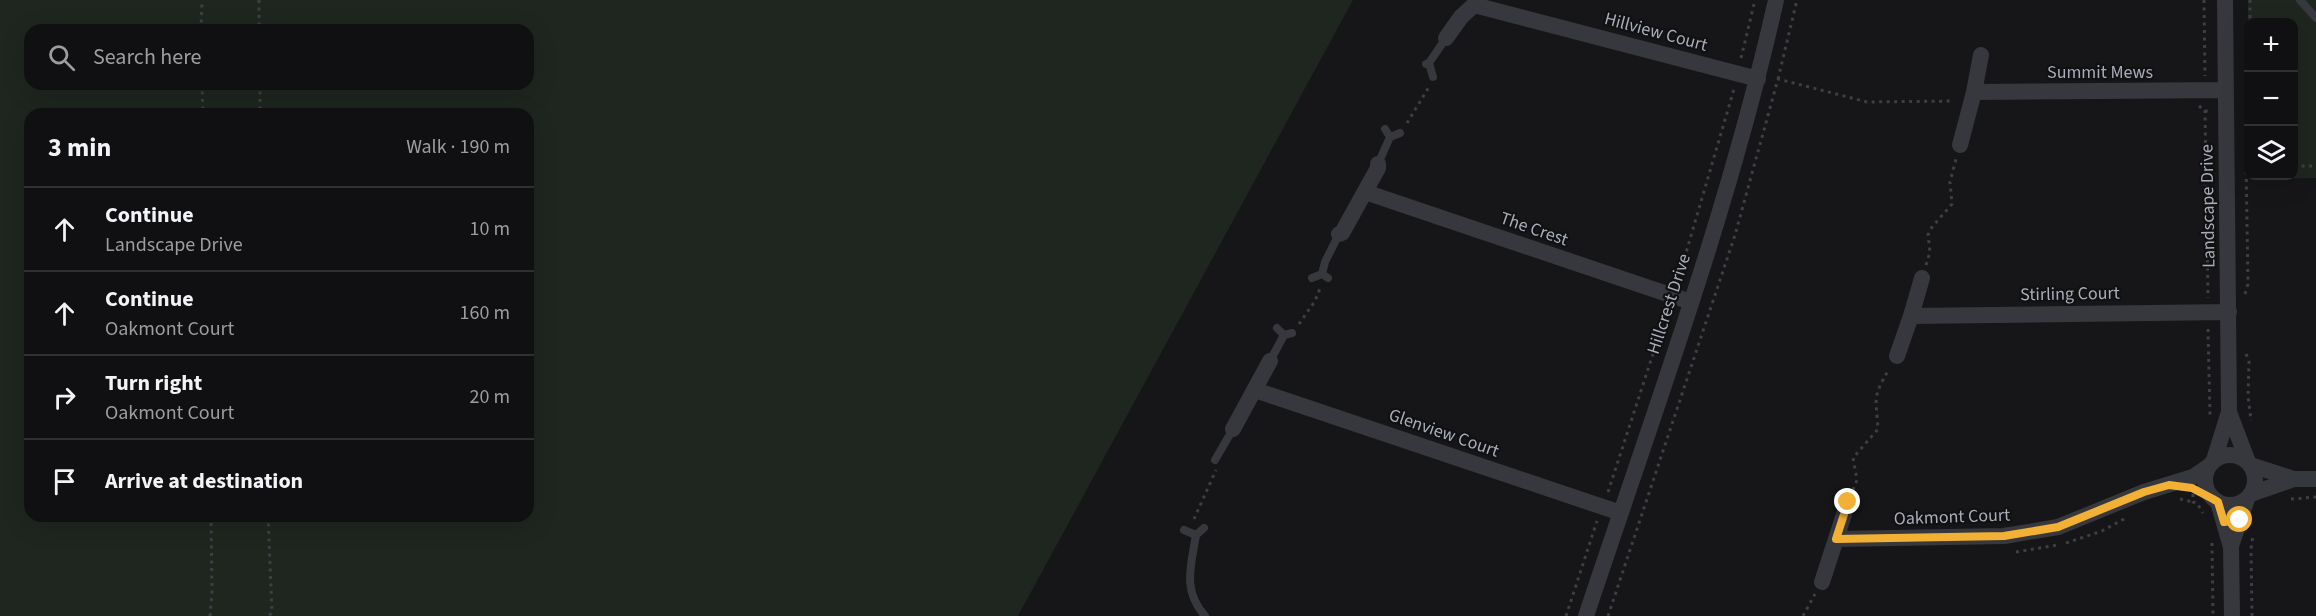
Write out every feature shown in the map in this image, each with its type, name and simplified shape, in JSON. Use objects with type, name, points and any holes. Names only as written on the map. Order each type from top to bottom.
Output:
[{"type":"street","name":"Hillcrest Drive","points":[[1586,616],[1737,158],[1776,0]]},
{"type":"street","name":"Landscape Drive","points":[[2212,463],[2229,412],[2225,0]]},
{"type":"street","name":"Hillview Court","points":[[1446,38],[1461,16],[1475,2],[1739,66],[1758,79]]},
{"type":"street","points":[[1960,145],[1981,56]]},
{"type":"street","name":"Summit Mews","points":[[1973,96],[2226,90]]},
{"type":"street","points":[[1339,234],[1342,233],[1365,192],[1378,164]]},
{"type":"street","name":"The Crest","points":[[1365,192],[1691,302]]},
{"type":"street","points":[[1897,356],[1922,278]]},
{"type":"street","name":"Stirling Court","points":[[1911,316],[2229,312]]},
{"type":"street","points":[[1233,429],[1270,361]]},
{"type":"street","name":"Glenview Court","points":[[1255,390],[1621,513]]},
{"type":"street","name":"Landscape Drive","points":[[2229,412],[2250,464]]},
{"type":"street","points":[[2232,521],[2205,483],[2212,463],[2228,455],[2235,455],[2250,464],[2294,479],[2316,479]]},
{"type":"street","name":"Oakmont Court","points":[[1836,539],[2004,536],[2058,527],[2144,492],[2193,477],[2212,463]]},
{"type":"street","points":[[2232,616],[2232,521],[2249,497],[2256,480],[2250,464]]},
{"type":"street","points":[[2215,500],[2233,505],[2294,479]]},
{"type":"street","name":"Oakmont Court","points":[[2169,485],[2192,488],[2215,500]]},
{"type":"street","points":[[1822,582],[1848,502]]},
{"type":"lane","points":[[2300,0],[2316,18]]},
{"type":"lane","name":"Hillview Court","points":[[1432,77],[1427,64],[1446,38]]},
{"type":"lane","points":[[1378,164],[1387,133],[1400,133]]},
{"type":"lane","points":[[1312,279],[1325,276],[1325,262],[1339,234]]},
{"type":"lane","points":[[1270,361],[1288,334],[1277,328]]},
{"type":"lane","points":[[1213,461],[1233,429]]},
{"type":"lane","points":[[1204,528],[1190,532],[1190,587],[1194,601],[1205,616]]},
{"type":"path","points":[[201,24],[202,0]]},
{"type":"path","points":[[259,0],[259,24]]},
{"type":"path","points":[[1608,492],[1673,296],[1720,142],[1755,0]]},
{"type":"path","points":[[1608,616],[1735,236],[1779,79],[1797,0]]},
{"type":"path","points":[[2204,0],[2210,416]]},
{"type":"path","points":[[2250,0],[2250,18]]},
{"type":"path","points":[[1731,55],[1739,66]]},
{"type":"path","points":[[1400,133],[1428,88],[1432,77]]},
{"type":"path","points":[[1779,79],[1867,102],[1973,96]]},
{"type":"path","points":[[202,90],[203,108]]},
{"type":"path","points":[[260,90],[260,108]]},
{"type":"path","points":[[1922,278],[1930,252],[1928,235],[1952,204],[1950,182],[1960,145]]},
{"type":"path","points":[[2298,166],[2316,166]]},
{"type":"path","points":[[2243,302],[2248,284],[2246,180]]},
{"type":"path","points":[[1288,334],[1315,301],[1325,276]]},
{"type":"path","points":[[1670,278],[1678,280]]},
{"type":"path","points":[[2239,441],[2250,441],[2252,433],[2248,396],[2248,361],[2243,348]]},
{"type":"path","points":[[1848,502],[1857,480],[1853,458],[1878,429],[1874,403],[1877,391],[1897,356]]},
{"type":"path","points":[[1190,532],[1213,461]]},
{"type":"path","points":[[2192,488],[2193,502],[2197,503],[2207,520],[2232,521],[2256,518],[2251,549],[2252,616]]},
{"type":"path","points":[[2290,499],[2316,497]]},
{"type":"path","points":[[210,616],[211,522]]},
{"type":"path","points":[[268,522],[272,612],[269,616]]},
{"type":"path","points":[[2212,540],[2212,616]]},
{"type":"path","points":[[1803,616],[1822,582]]},
{"type":"shaded area","points":[[0,0],[1353,0],[1018,616],[0,616]]},
{"type":"shaded area","points":[[2248,0],[2316,0],[2316,178],[2298,178],[2298,18],[2248,18]]},
{"type":"route","points":[[1848,502],[1836,539],[2004,536],[2058,527],[2144,492],[2169,485],[2192,488],[2218,502],[2224,522],[2240,520]]}]
